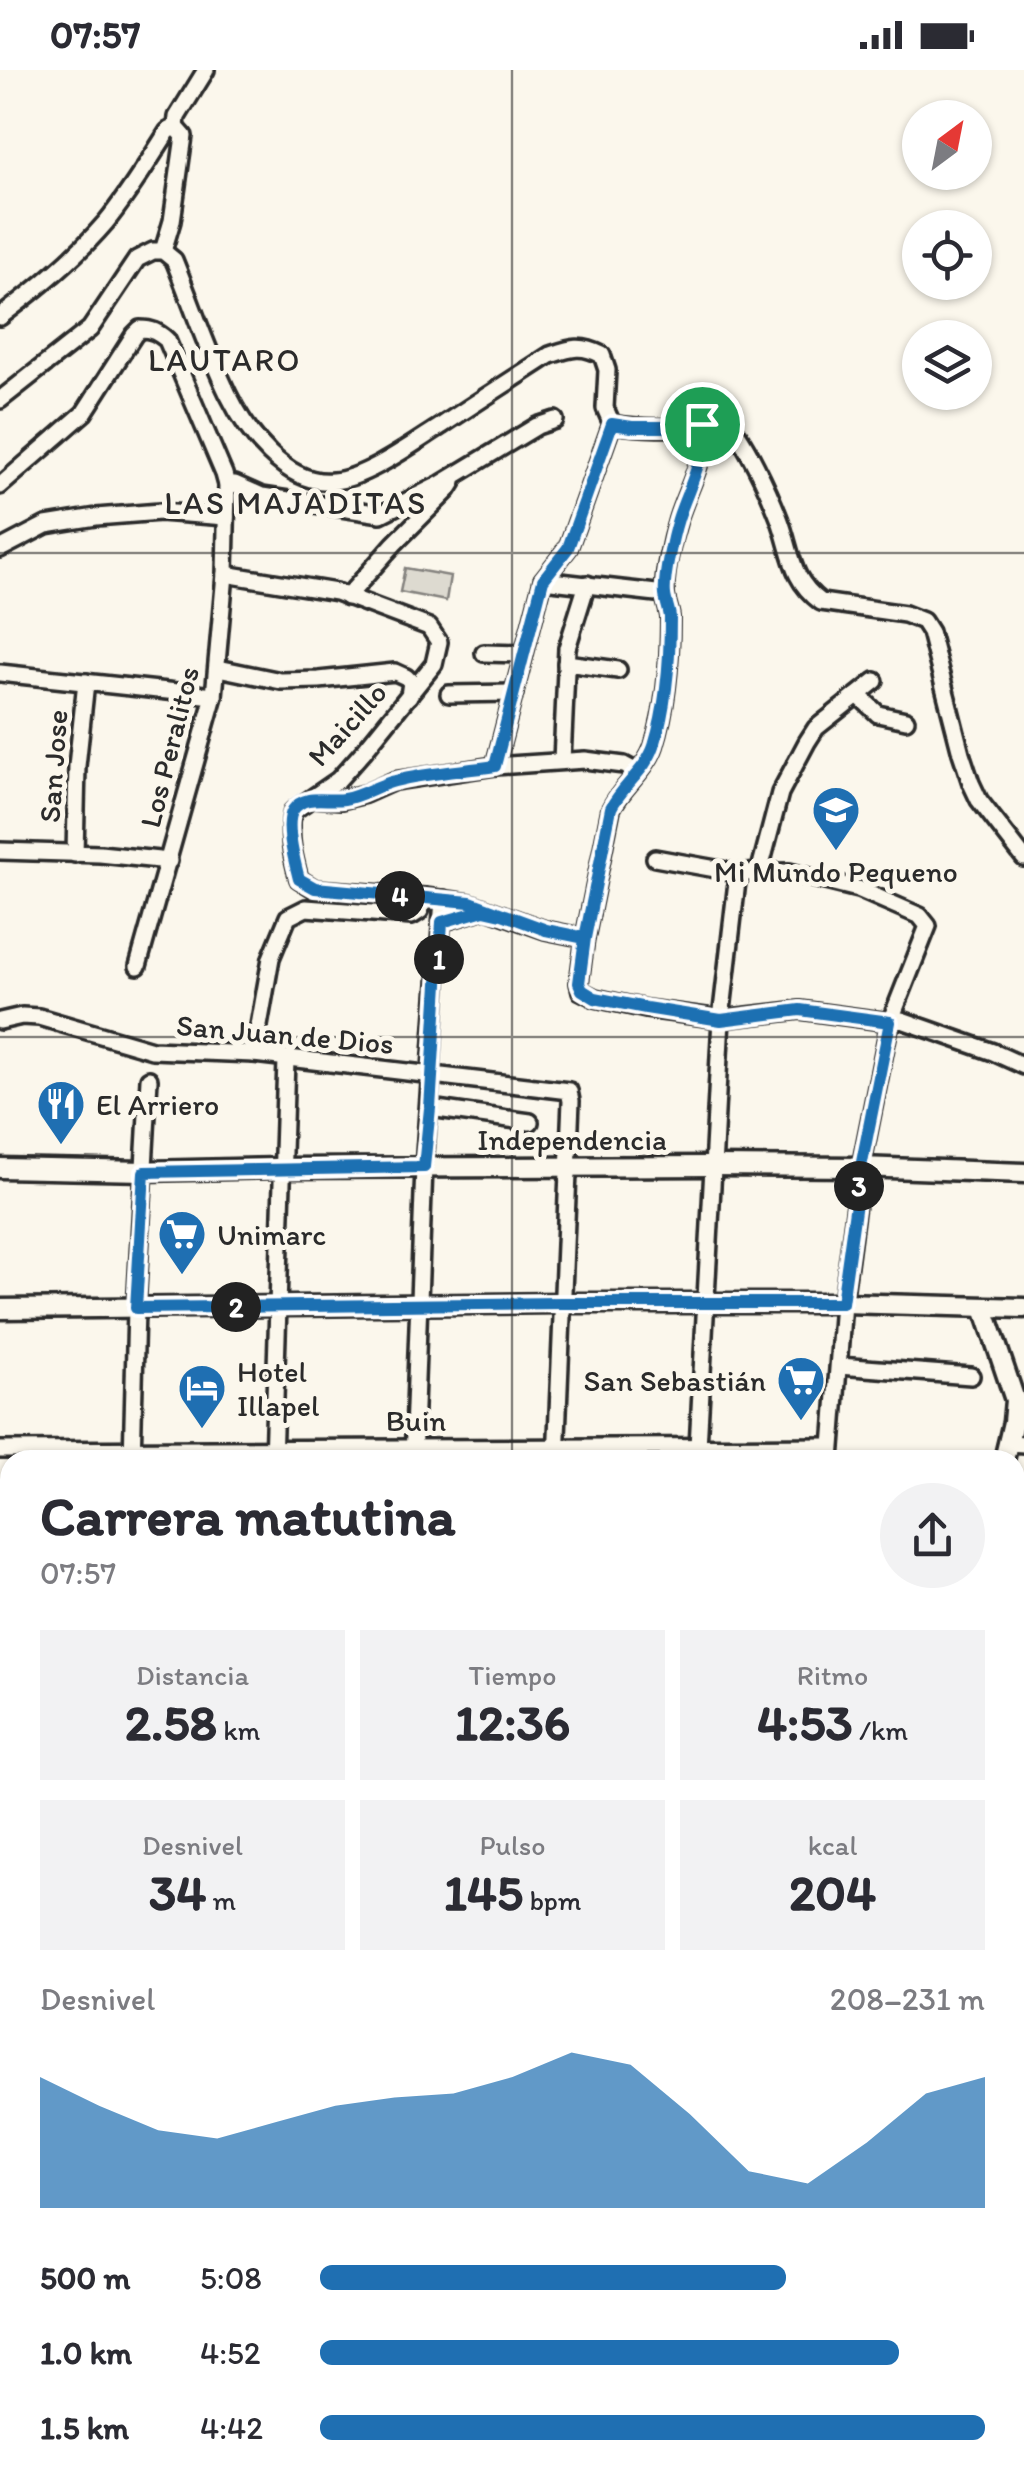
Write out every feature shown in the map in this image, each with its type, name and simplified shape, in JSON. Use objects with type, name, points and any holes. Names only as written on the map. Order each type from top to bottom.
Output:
[{"type":"main road","name":"Independencia","points":[[0,1168],[144,1172],[712,1166],[1024,1173]]},
{"type":"main road","points":[[0,1310],[562,1303],[842,1303],[1024,1308]]},
{"type":"main road","points":[[984,1308],[1014,1393],[1012,1449]]},
{"type":"street","points":[[163,252],[184,149],[184,136],[176,127],[177,117],[206,70]]},
{"type":"street","points":[[0,316],[80,251],[133,186],[168,130],[176,127]]},
{"type":"street","points":[[0,400],[90,329],[137,259],[153,251],[163,252],[174,260],[228,396],[259,444],[279,462],[314,480],[334,482],[387,460],[550,355],[587,348],[602,355],[607,370],[604,408],[612,424],[568,548],[543,580],[495,766]]},
{"type":"street","name":"Los Peralitos","points":[[0,486],[84,413],[140,329],[160,333],[227,485],[225,574],[214,696],[138,966]]},
{"type":"street","points":[[227,485],[235,484],[262,496],[381,514],[456,476],[537,426],[556,420]]},
{"type":"street","points":[[612,424],[659,427],[726,420],[736,430],[781,521],[792,564],[814,597],[822,602],[905,614],[923,621],[928,627],[971,783],[979,800],[1024,858]]},
{"type":"street","points":[[702,424],[704,436],[696,479],[678,520],[664,594],[670,612],[665,690],[654,748],[611,808],[585,938],[579,983],[582,990],[612,1002],[721,1020],[800,1010],[890,1022],[902,1020],[1024,1066]]},
{"type":"street","points":[[348,597],[448,490],[456,476]]},
{"type":"street","points":[[0,548],[46,525],[96,517],[160,512],[226,517]]},
{"type":"street","name":"Maicillo","points":[[225,574],[336,592],[429,627],[438,642],[434,664],[338,780],[300,804],[291,818],[299,879],[315,888],[426,897]]},
{"type":"street","points":[[543,580],[664,594]]},
{"type":"street","points":[[562,761],[567,648],[587,584]]},
{"type":"street","points":[[484,653],[524,654]]},
{"type":"street","points":[[566,663],[618,670]]},
{"type":"street","points":[[218,668],[280,681],[395,672],[411,682],[410,696]]},
{"type":"street","points":[[0,673],[214,696]]},
{"type":"street","points":[[759,873],[780,793],[807,742],[816,728],[875,681]]},
{"type":"street","name":"San Jose","points":[[75,854],[77,766],[86,682]]},
{"type":"street","points":[[449,694],[514,693]]},
{"type":"street","points":[[858,695],[878,714],[906,720]]},
{"type":"street","points":[[314,798],[341,800],[394,781],[495,766],[586,760],[624,765],[637,772]]},
{"type":"street","points":[[0,851],[169,860]]},
{"type":"street","points":[[654,858],[738,874],[789,872],[858,889],[920,916],[928,926],[890,1022],[861,1167],[842,1303],[831,1450]]},
{"type":"street","points":[[698,1447],[721,1020],[738,874]]},
{"type":"street","points":[[254,1054],[272,958],[288,917],[306,908],[412,916],[420,911],[426,897],[470,902],[546,930],[585,938]]},
{"type":"street","points":[[413,1450],[424,1167],[444,899]]},
{"type":"street","points":[[442,922],[484,910]]},
{"type":"street","name":"San Juan de Dios","points":[[0,1021],[39,1017],[152,1050],[254,1054],[569,1091],[568,1168]]},
{"type":"street","points":[[273,1450],[286,1060]]},
{"type":"street","points":[[132,1450],[149,1079]]},
{"type":"street","points":[[430,1108],[530,1122]]},
{"type":"street","points":[[557,1450],[568,1168]]},
{"type":"street","points":[[839,1366],[971,1376]]},
{"type":"street","name":"Buin","points":[[683,1450],[707,1450]]},
{"type":"shaded area","points":[[405,568],[450,576],[446,601],[400,592]]},
{"type":"place","name":"Mi Mundo Pequeno","points":[[836,852]]},
{"type":"place","name":"El Arriero","points":[[61,1146]]},
{"type":"place","name":"Unimarc","points":[[182,1276]]},
{"type":"place","name":"San Sebastián","points":[[801,1422]]},
{"type":"place","name":"Hotel Illapel","points":[[202,1430]]},
{"type":"district","name":"LAUTARO","points":[[225,360]]},
{"type":"district","name":"LAS MAJADITAS","points":[[296,503]]},
{"type":"route","points":[[702,424],[612,424],[568,548],[543,580],[495,766],[394,781],[341,800],[314,798],[300,804],[291,818],[294,858],[299,879],[315,888],[470,902],[546,930],[585,938],[579,983],[582,990],[595,998],[721,1020],[800,1010],[890,1022],[861,1167],[842,1303],[136,1308],[144,1172],[424,1167],[442,922],[484,910],[546,930],[585,938],[611,808],[654,748],[668,653],[670,612],[664,594],[666,575],[678,520],[696,479],[704,436],[702,424]]}]
